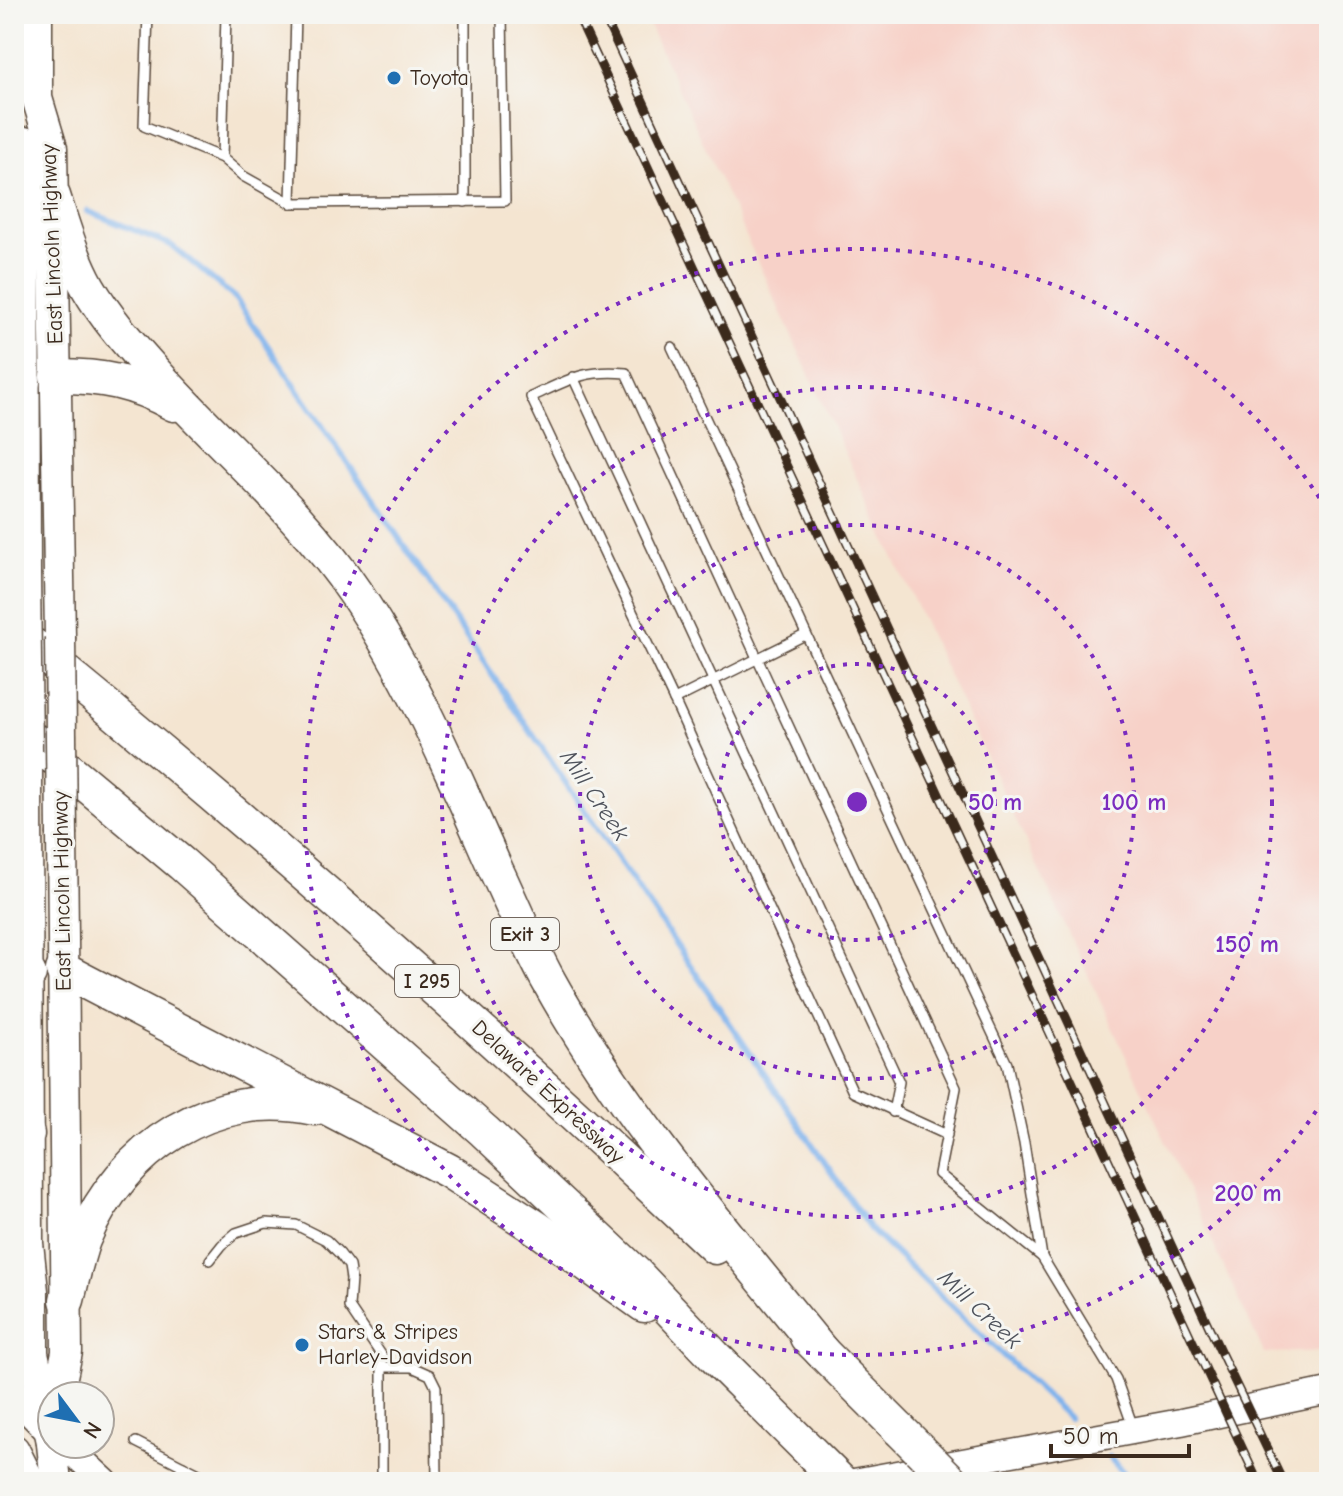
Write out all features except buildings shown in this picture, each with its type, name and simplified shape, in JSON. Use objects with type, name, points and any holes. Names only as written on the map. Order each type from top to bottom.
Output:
[{"type":"highway","points":[[53,196],[89,289],[126,340],[195,417]]},
{"type":"highway","points":[[57,376],[109,379],[132,384],[195,417]]},
{"type":"highway","name":"Exit 3","points":[[195,417],[307,527],[358,597],[434,730],[533,949],[589,1050],[660,1150],[822,1352]]},
{"type":"highway","name":"Delaware Expressway","points":[[14,630],[144,736],[380,938],[601,1141],[822,1352],[952,1482]]},
{"type":"highway","points":[[14,724],[193,874],[440,1091],[636,1274],[841,1482]]},
{"type":"highway","points":[[63,970],[411,1150],[495,1200],[714,1356]]},
{"type":"highway","points":[[14,1092],[27,1134]]},
{"type":"highway","points":[[67,1300],[84,1240],[109,1193],[145,1152],[167,1135],[190,1122],[238,1106],[285,1104],[344,1115]]},
{"type":"main road","points":[[37,14],[37,98]]},
{"type":"main road","name":"East Lincoln Highway","points":[[37,98],[18,158],[19,380],[28,807],[22,974],[28,1243],[33,1291],[33,1353],[40,1380]]},
{"type":"main road","name":"East Lincoln Highway","points":[[37,98],[52,148],[57,376],[67,1300],[67,1352],[61,1380]]},
{"type":"main road","points":[[19,380],[57,376]]},
{"type":"main road","points":[[22,974],[63,970]]},
{"type":"main road","points":[[14,1274],[28,1243]]},
{"type":"main road","points":[[854,1482],[1329,1391]]},
{"type":"main road","points":[[14,1394],[36,1414]]},
{"type":"main road","points":[[14,1450],[30,1482]]},
{"type":"main road","name":"East Lincoln Highway","points":[[54,1460],[56,1482]]},
{"type":"main road","points":[[81,1460],[105,1482]]},
{"type":"lane","points":[[148,14],[144,126],[222,158],[243,176],[291,203],[505,201],[502,14]]},
{"type":"lane","points":[[222,158],[226,14]]},
{"type":"lane","points":[[291,203],[296,14]]},
{"type":"lane","points":[[465,14],[465,202]]},
{"type":"lane","points":[[672,347],[1007,1064],[1024,1143],[1042,1257]]},
{"type":"lane","points":[[947,1135],[853,1092],[531,397],[573,377],[604,371],[626,373],[956,1088],[947,1135],[939,1174],[1042,1257],[1116,1379],[1134,1430]]},
{"type":"lane","points":[[573,377],[899,1082],[893,1112]]},
{"type":"lane","points":[[674,700],[805,635]]},
{"type":"lane","points":[[210,1260],[236,1233],[266,1223],[296,1225],[326,1240],[349,1266],[349,1307],[382,1356],[384,1367],[382,1482]]},
{"type":"lane","points":[[384,1367],[412,1367],[430,1375],[436,1387],[437,1482]]},
{"type":"lane","points":[[136,1442],[213,1481]]},
{"type":"lane","points":[[176,1482],[183,1466]]},
{"type":"shaded area","points":[[644,14],[1329,14],[1329,1351],[1264,1353]]},
{"type":"waterway","name":"Mill Creek","points":[[87,211],[171,245],[235,298],[870,1229],[1069,1418]]},
{"type":"waterway","name":"Mill Creek","points":[[1109,1457],[1132,1482]]},
{"type":"railway","points":[[577,14],[1258,1482]]},
{"type":"railway","points":[[603,14],[1283,1482]]},
{"type":"place","name":"Toyota","points":[[394,78]]},
{"type":"place","name":"Stars & Stripes Harley-Davidson","points":[[302,1345]]}]
